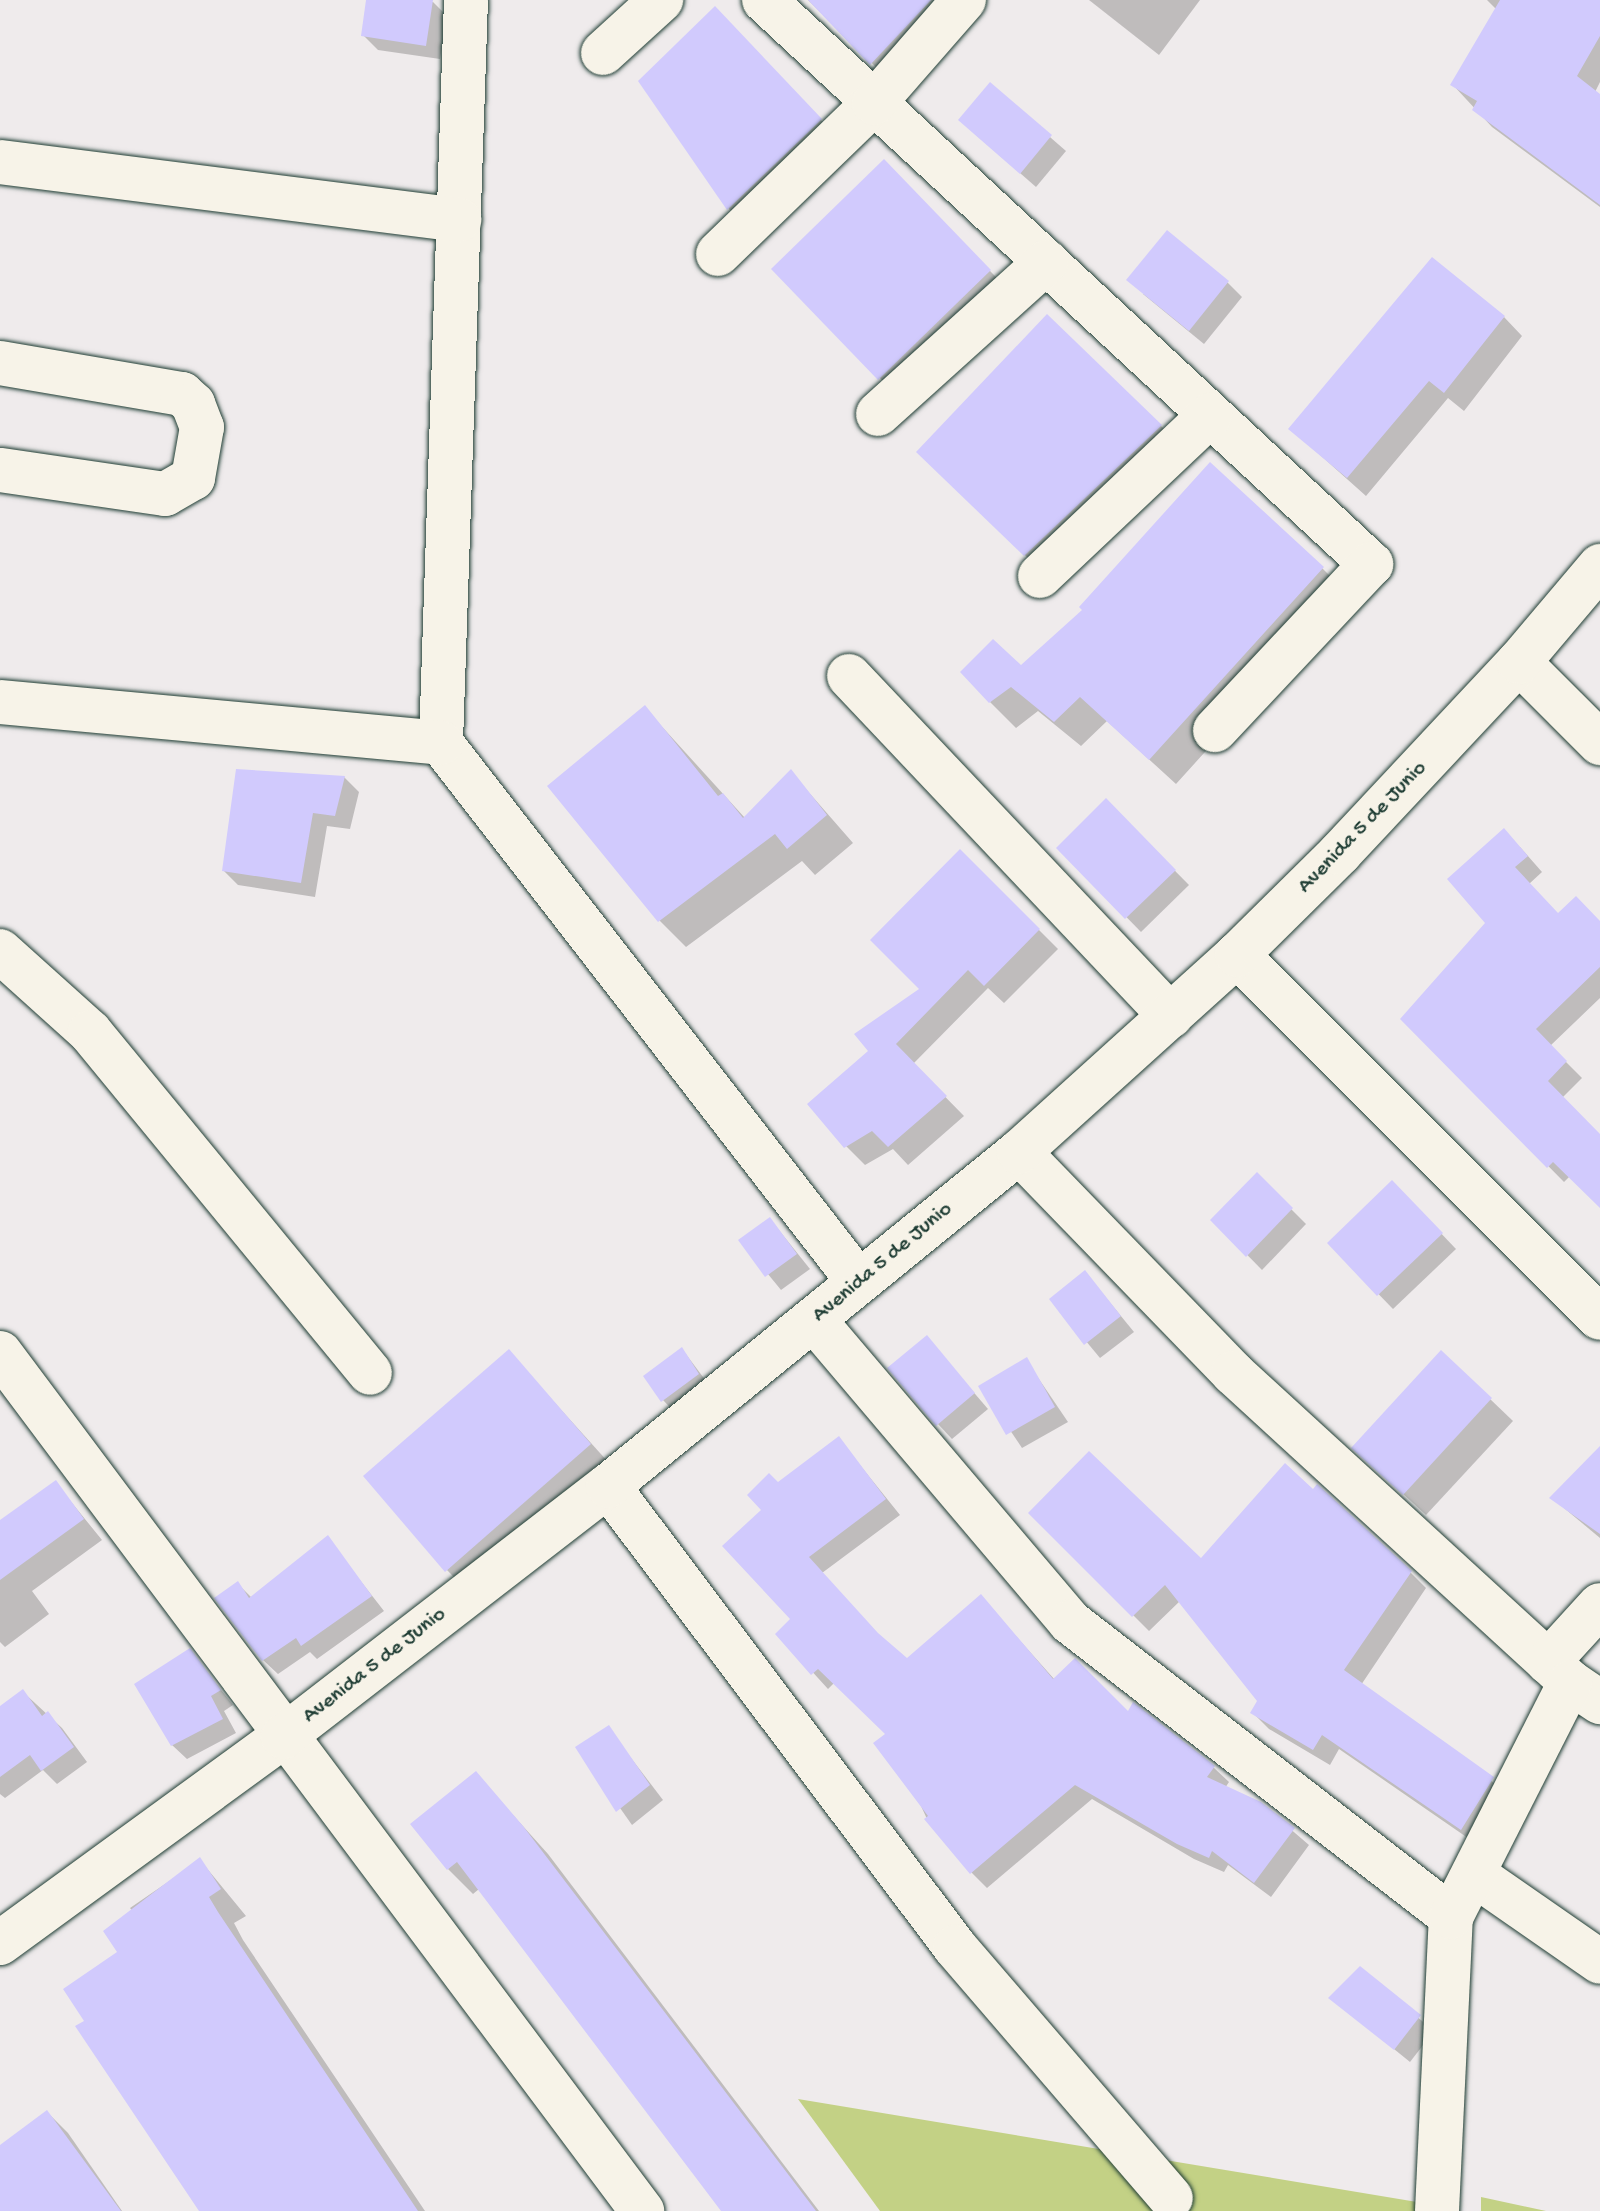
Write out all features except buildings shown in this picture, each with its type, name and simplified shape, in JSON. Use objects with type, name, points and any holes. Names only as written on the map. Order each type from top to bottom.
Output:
[{"type":"street","points":[[466,0],[441,743],[858,1281]]},
{"type":"street","points":[[603,53],[661,0]]},
{"type":"street","points":[[764,0],[1371,564],[1215,730]]},
{"type":"street","points":[[718,254],[874,103],[964,0]]},
{"type":"street","points":[[0,162],[459,220]]},
{"type":"street","points":[[878,414],[1046,262]]},
{"type":"street","points":[[0,363],[182,394],[193,404],[202,427],[193,478],[165,494],[0,470]]},
{"type":"street","points":[[1040,576],[1210,415]]},
{"type":"street","name":"Avenida 5 de Junio","points":[[0,1943],[283,1737],[608,1486],[1019,1152],[1237,955],[1519,662],[1600,566]]},
{"type":"street","points":[[1519,662],[1600,743]]},
{"type":"street","points":[[849,676],[1170,1016]]},
{"type":"street","points":[[0,702],[441,743]]},
{"type":"street","points":[[0,951],[90,1032],[370,1373]]},
{"type":"street","points":[[1237,955],[1600,1318]]},
{"type":"street","points":[[1019,1152],[1233,1373],[1573,1682]]},
{"type":"street","points":[[814,1320],[1070,1622],[1451,1917]]},
{"type":"street","points":[[0,1353],[283,1737],[642,2211]]},
{"type":"street","points":[[608,1486],[955,1947],[1171,2198]]},
{"type":"street","points":[[1437,2211],[1451,1917],[1573,1682],[1600,1605]]},
{"type":"street","points":[[1475,1875],[1600,1962]]},
{"type":"street","points":[[0,1905],[92,1878]]},
{"type":"green space","points":[[798,2099],[1417,2202],[1417,2211],[880,2211]]},
{"type":"green space","points":[[1481,2197],[1546,2211],[1481,2211]]}]
